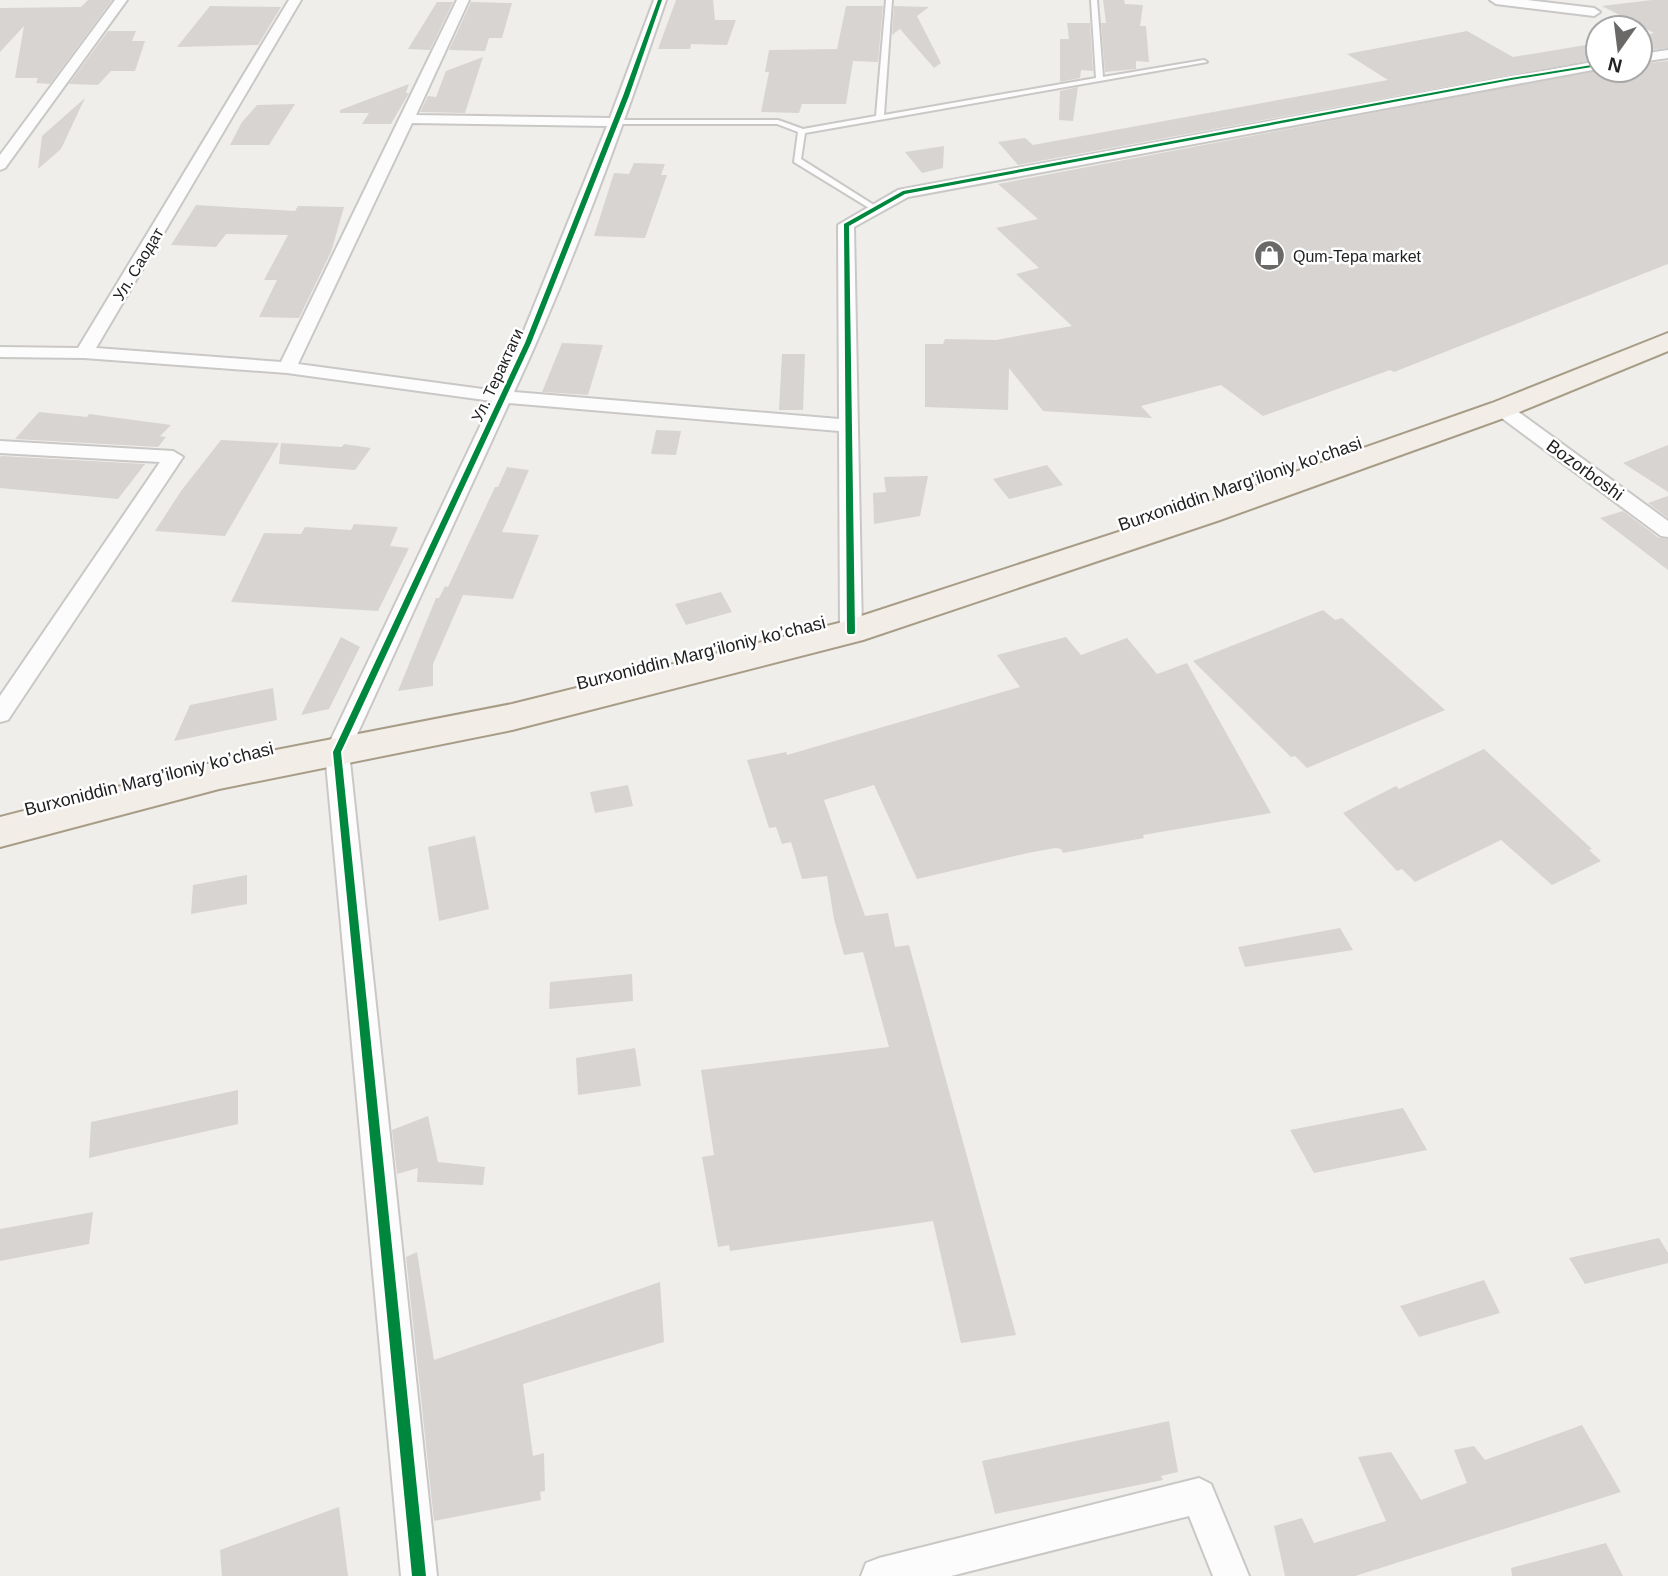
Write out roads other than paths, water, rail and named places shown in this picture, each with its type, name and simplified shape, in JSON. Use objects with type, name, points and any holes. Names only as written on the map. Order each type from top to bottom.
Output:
[{"type":"main road","name":"Burxoniddin Marg’iloniy ko’chasi","points":[[0,832],[219,775],[512,717],[852,632],[1209,513],[1502,409],[1668,341]]},
{"type":"street","points":[[0,165],[121,0]]},
{"type":"street","name":"Ул. Саодат","points":[[85,354],[295,0]]},
{"type":"street","points":[[287,368],[463,0]]},
{"type":"street","name":"Ул. Терактаги","points":[[337,752],[528,343],[660,0]]},
{"type":"street","points":[[1496,0],[1594,12]]},
{"type":"street","points":[[852,632],[846,225],[903,193],[1584,67]]},
{"type":"street","points":[[407,119],[615,122]]},
{"type":"street","points":[[0,352],[85,354],[287,368],[503,397],[849,426]]},
{"type":"street","name":"Bozorboshi","points":[[1502,409],[1668,531]]},
{"type":"street","points":[[0,447],[173,457],[9,687],[0,714]]},
{"type":"street","points":[[337,752],[419,1576]]},
{"type":"street","points":[[879,1576],[1199,1496],[1231,1576]]},
{"type":"lane","points":[[880,117],[889,0]]},
{"type":"lane","points":[[1094,0],[1100,80]]},
{"type":"lane","points":[[615,122],[778,122],[802,131],[1204,62]]},
{"type":"lane","points":[[802,131],[797,160],[874,209]]},
{"type":"place","name":"Qum-Tepa market","points":[[1270,256]]}]
